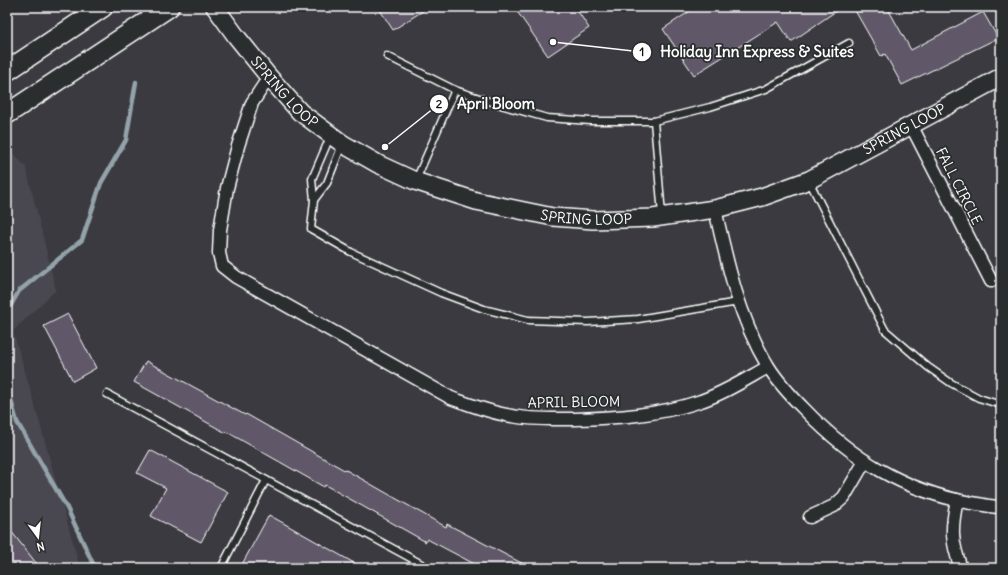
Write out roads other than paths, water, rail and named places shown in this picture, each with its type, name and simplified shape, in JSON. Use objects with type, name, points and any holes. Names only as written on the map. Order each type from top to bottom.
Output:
[{"type":"main road","points":[[7,71],[103,7]]},
{"type":"main road","points":[[7,114],[169,7]]},
{"type":"street","name":"SPRING LOOP","points":[[215,7],[269,77],[300,112],[337,140],[378,164],[415,181],[476,202],[554,217],[593,220],[662,217],[715,209],[762,197],[809,180],[1001,78]]},
{"type":"street","name":"APRIL BLOOM","points":[[269,77],[252,103],[242,131],[227,188],[220,230],[219,253],[222,266],[236,277],[451,398],[478,408],[511,416],[548,420],[648,414],[698,402],[738,384],[768,367]]},
{"type":"street","name":"FALL CIRCLE","points":[[911,126],[991,281]]},
{"type":"street","points":[[715,209],[738,302],[768,367],[793,398],[818,423],[865,462],[898,480],[918,489],[957,500],[1001,508]]},
{"type":"street","points":[[810,517],[834,506],[844,497],[865,462]]},
{"type":"street","points":[[957,500],[952,537],[961,568]]},
{"type":"lane","points":[[386,56],[455,90],[547,118],[590,121],[654,121],[710,107],[766,88],[849,43]]},
{"type":"lane","points":[[415,181],[455,90]]},
{"type":"lane","points":[[654,121],[662,217]]},
{"type":"lane","points":[[314,200],[327,183],[337,140]]},
{"type":"lane","points":[[337,140],[320,157],[312,179],[314,200],[311,229],[351,252],[441,293],[484,309],[528,320],[588,322],[638,319],[738,302]]},
{"type":"lane","points":[[809,180],[885,330],[923,363],[951,383],[980,398],[1001,405]]},
{"type":"lane","points":[[107,394],[429,568]]},
{"type":"lane","points":[[221,568],[266,480]]},
{"type":"waterway","points":[[7,312],[19,291],[82,240],[101,183],[126,140],[136,82]]},
{"type":"waterway","points":[[7,386],[17,422],[67,508],[95,568]]},
{"type":"place","name":"Holiday Inn Express & Suites","points":[[553,42]]},
{"type":"place","name":"April Bloom","points":[[385,147]]}]
